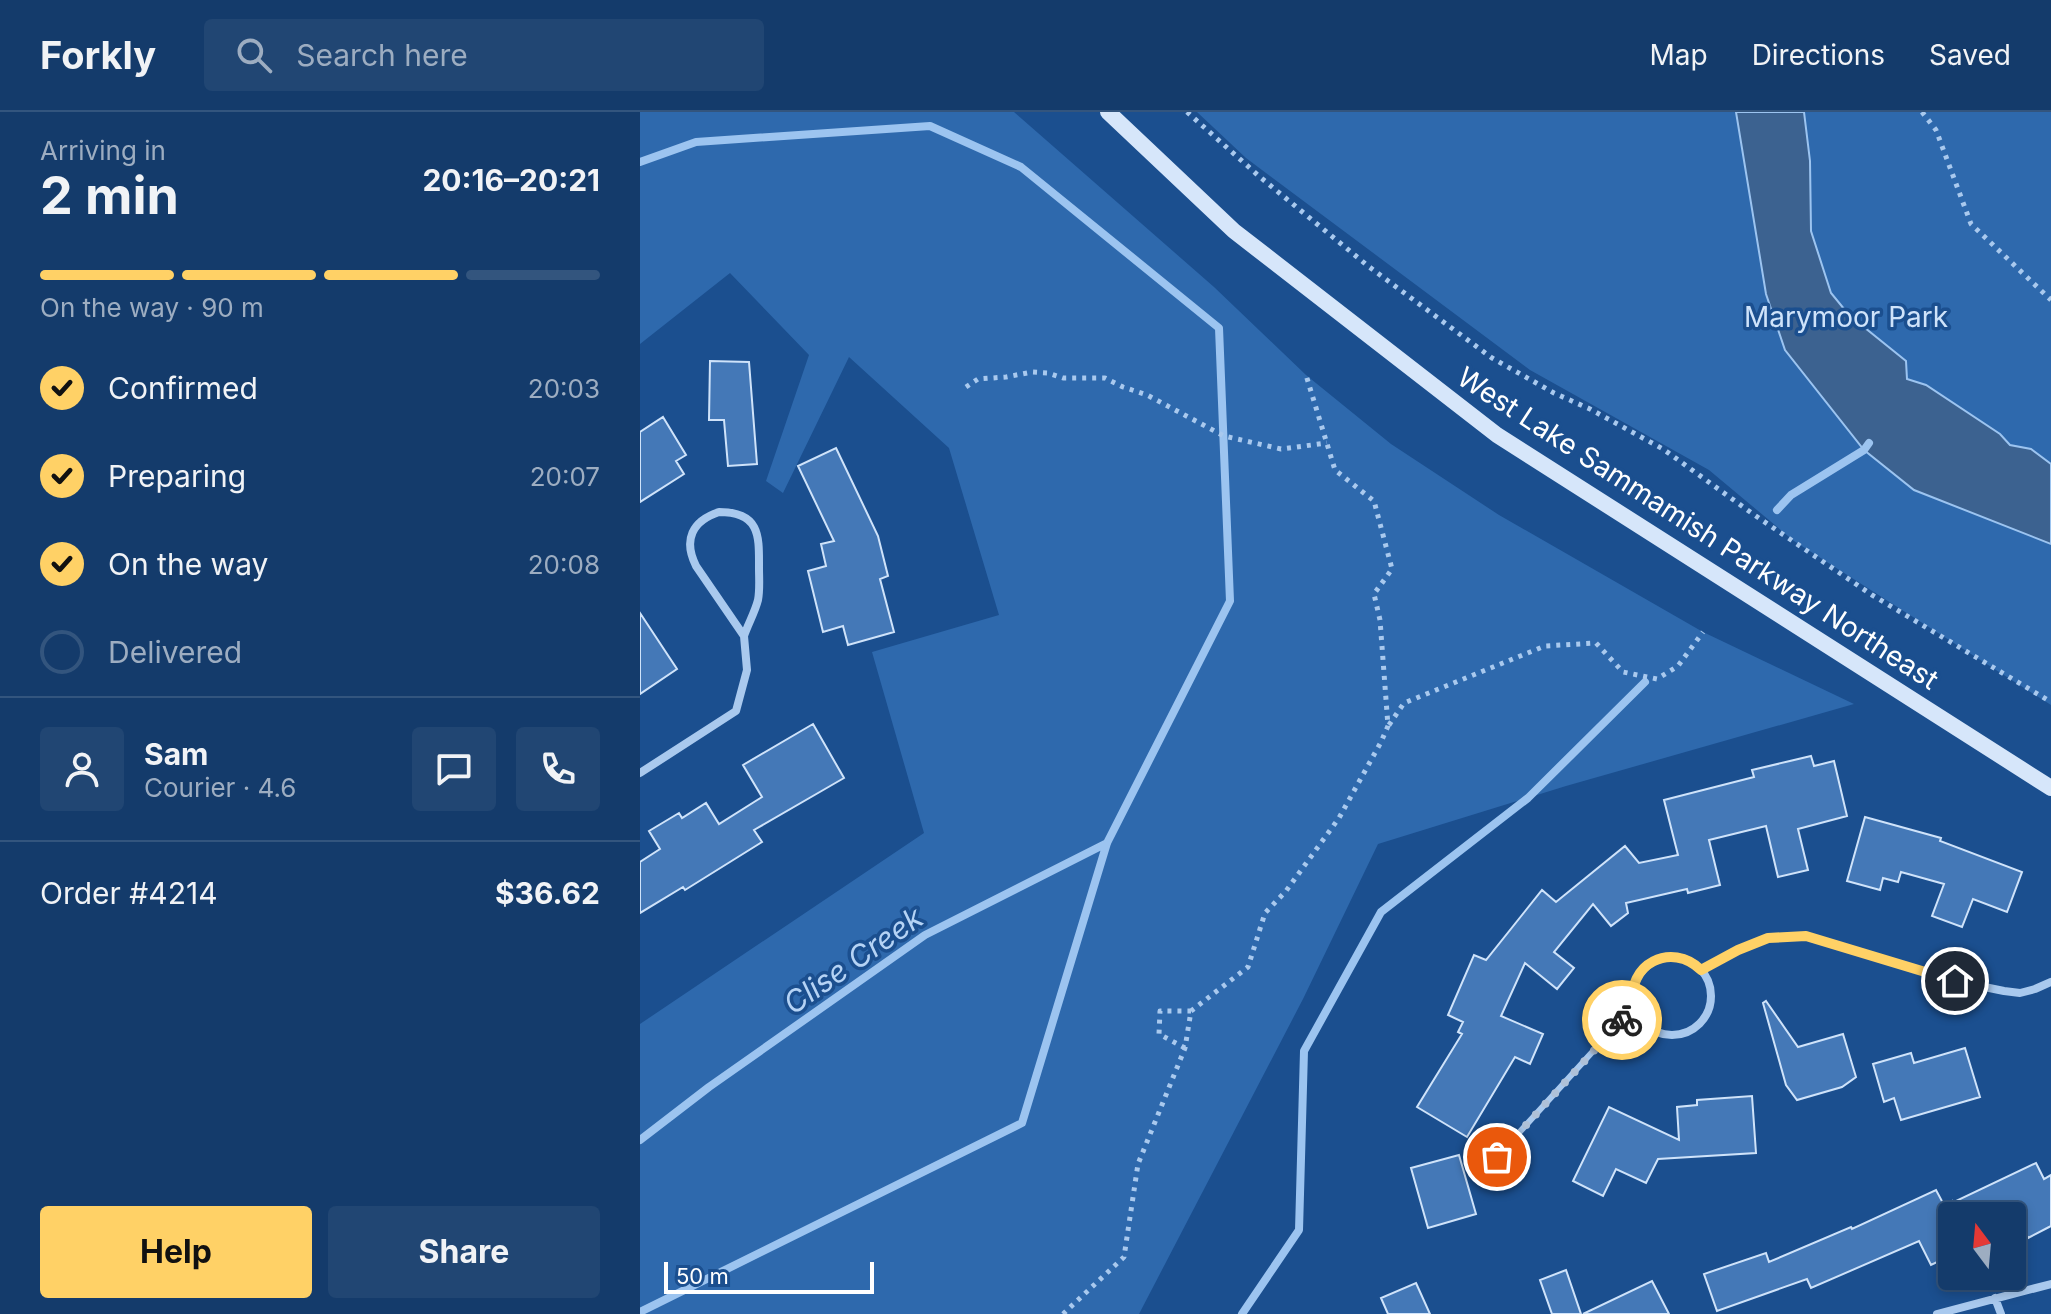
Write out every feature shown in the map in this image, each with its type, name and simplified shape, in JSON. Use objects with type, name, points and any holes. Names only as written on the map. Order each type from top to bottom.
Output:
[{"type":"main road","name":"West Lake Sammamish Parkway Northeast","points":[[1108,112],[1234,231],[1497,435],[2051,788]]},
{"type":"street","points":[[640,773],[736,711],[747,670],[744,636],[758,598],[760,544],[751,523],[731,512],[719,512],[699,522],[692,533],[689,544],[691,556],[744,636]]},
{"type":"street","points":[[1701,970],[1768,938],[1806,936],[1955,981],[2004,991],[2020,993],[2051,982]]},
{"type":"street","points":[[1664,957],[1688,960],[1706,976],[1711,988],[1711,1001],[1700,1023],[1690,1031],[1678,1034],[1666,1035],[1653,1030],[1642,1022],[1634,1006],[1634,983],[1641,971],[1651,962],[1664,957]]},
{"type":"street","points":[[1937,1314],[2051,1284]]},
{"type":"street","points":[[1995,1298],[2001,1314]]},
{"type":"lane","points":[[1497,1157],[1634,1006]]},
{"type":"path","points":[[1187,112],[1368,266],[1492,358],[1663,449],[1872,595],[2051,702]]},
{"type":"path","points":[[1922,112],[1936,130],[1971,224],[2051,300]]},
{"type":"path","points":[[966,387],[978,379],[1032,372],[1063,378],[1105,378],[1147,395],[1224,436],[1281,449],[1327,443]]},
{"type":"path","points":[[1306,375],[1335,470],[1374,501],[1392,569],[1374,594],[1380,620],[1388,726]]},
{"type":"path","points":[[1185,1048],[1159,1034],[1160,1011],[1191,1011],[1248,967],[1265,913],[1286,891],[1339,818],[1368,769],[1388,726],[1404,703],[1545,646],[1596,643],[1623,672],[1657,679],[1678,666],[1703,632]]},
{"type":"path","points":[[1063,1314],[1124,1257],[1138,1164],[1185,1048],[1191,1011]]},
{"type":"green space","points":[[640,112],[1014,112],[1214,287],[1306,375],[1391,444],[1499,515],[1703,632],[1854,704],[1566,786],[1378,844],[1303,999],[1139,1314],[640,1314],[640,1024],[924,833],[872,652],[999,615],[949,448],[849,357],[783,493],[766,481],[809,355],[730,273],[640,344]]},
{"type":"green space","name":"Marymoor Park","points":[[1197,112],[2051,112],[2051,705],[1794,541],[1709,470],[1530,370],[1246,158]]},
{"type":"shaded area","points":[[1736,112],[1804,112],[1810,161],[1811,231],[1831,293],[1849,315],[1906,361],[1907,379],[1926,385],[2000,434],[2010,445],[2031,449],[2051,464],[2051,544],[1914,490],[1864,450],[1785,350],[1766,294]]},
{"type":"building","points":[[710,361],[749,362],[757,464],[728,466],[724,420],[709,420]]},
{"type":"building","points":[[663,417],[686,455],[676,461],[684,474],[640,502],[640,432]]},
{"type":"building","points":[[836,448],[878,536],[888,576],[880,579],[894,632],[848,645],[843,626],[823,632],[808,571],[826,566],[821,544],[834,541],[798,466]]},
{"type":"building","points":[[640,613],[677,669],[640,694]]},
{"type":"building","points":[[813,724],[844,778],[754,830],[762,842],[685,890],[683,887],[640,913],[640,862],[660,849],[649,831],[679,813],[682,818],[706,803],[719,824],[762,797],[743,765]]},
{"type":"building","points":[[1811,756],[1814,766],[1834,761],[1847,816],[1798,829],[1808,870],[1778,877],[1766,826],[1709,840],[1720,885],[1626,903],[1628,913],[1611,926],[1593,904],[1554,952],[1574,968],[1557,989],[1525,963],[1501,1016],[1543,1034],[1530,1064],[1515,1057],[1467,1137],[1417,1107],[1462,1034],[1458,1032],[1463,1022],[1448,1015],[1474,955],[1486,960],[1542,890],[1556,902],[1625,846],[1639,863],[1678,855],[1664,800],[1754,777],[1752,770]]},
{"type":"building","points":[[1865,817],[1941,838],[1940,841],[2022,872],[2007,912],[1973,899],[1962,927],[1932,916],[1944,884],[1901,872],[1898,882],[1883,878],[1880,890],[1847,881]]},
{"type":"building","points":[[1766,1001],[1798,1047],[1843,1034],[1856,1077],[1842,1087],[1797,1100],[1786,1085],[1763,1003]]},
{"type":"building","points":[[1965,1048],[1980,1097],[1901,1120],[1894,1098],[1884,1102],[1873,1064],[1911,1053],[1914,1063]]},
{"type":"building","points":[[1752,1096],[1756,1153],[1658,1159],[1646,1183],[1616,1169],[1603,1196],[1573,1181],[1609,1107],[1679,1140],[1677,1107],[1697,1105],[1697,1100]]},
{"type":"building","points":[[1459,1155],[1476,1214],[1428,1228],[1411,1168]]},
{"type":"building","points":[[2036,1163],[2044,1179],[2051,1175],[2051,1226],[2028,1238],[2026,1202],[1954,1202]]},
{"type":"building","points":[[1936,1190],[1942,1202],[1938,1202],[1938,1262],[1931,1265],[1919,1241],[1811,1288],[1807,1279],[1717,1311],[1704,1274],[1766,1253],[1769,1262],[1852,1229]]},
{"type":"building","points":[[1566,1270],[1581,1314],[1552,1314],[1540,1280]]},
{"type":"building","points":[[1652,1281],[1669,1314],[1583,1314]]},
{"type":"building","points":[[1416,1283],[1430,1314],[1388,1314],[1381,1298]]},
{"type":"waterway","points":[[640,162],[696,142],[930,126],[1021,167],[1219,328],[1230,601],[1107,843],[1022,1123],[640,1312]]},
{"type":"waterway","points":[[1777,510],[1791,495],[1864,450],[1869,443]]},
{"type":"waterway","points":[[1242,1314],[1299,1230],[1304,1051],[1381,912],[1528,798],[1645,682]]},
{"type":"waterway","name":"Clise Creek","points":[[640,1140],[709,1087],[925,935],[1107,843]]},
{"type":"way so far","points":[[1497,1157],[1622,1020]]},
{"type":"route","points":[[1622,1020],[1634,1006],[1634,983],[1651,962],[1676,957],[1688,960],[1701,970],[1768,938],[1806,936],[1955,981]]}]
